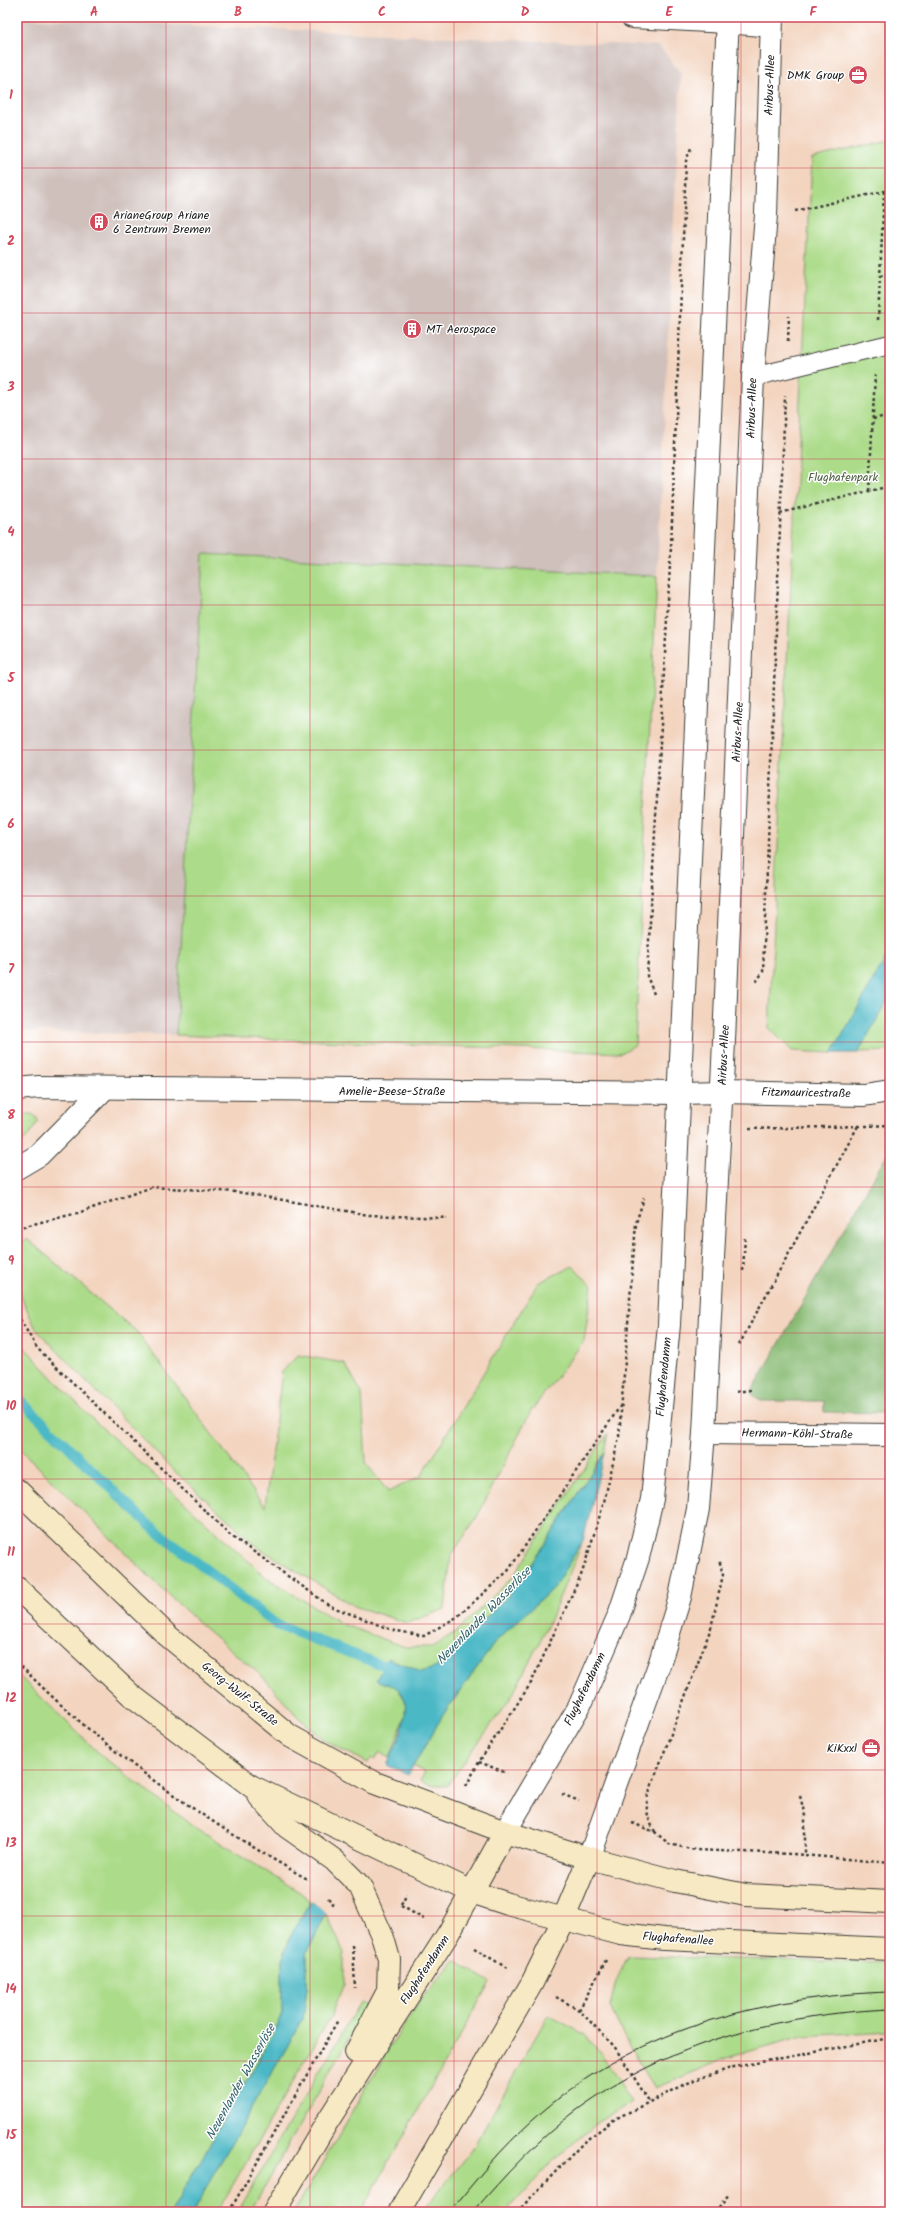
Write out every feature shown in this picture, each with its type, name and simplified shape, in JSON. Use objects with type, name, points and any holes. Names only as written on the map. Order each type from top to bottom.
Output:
[{"type":"main road","name":"Georg-Wulf-Straße","points":[[17,1490],[168,1636],[290,1736],[375,1783],[451,1813],[505,1832]]},
{"type":"main road","points":[[17,1588],[131,1695],[250,1786],[287,1827],[334,1860],[360,1886],[383,1938],[389,1959],[388,1991],[373,2022],[342,2074],[334,2111]]},
{"type":"main road","points":[[250,1786],[472,1892]]},
{"type":"main road","points":[[505,1832],[589,1858],[675,1880],[746,1895],[890,1902]]},
{"type":"main road","name":"Flughafendamm","points":[[274,2212],[334,2111],[448,1934],[505,1832]]},
{"type":"main road","points":[[398,2212],[532,1983],[563,1920],[589,1858]]},
{"type":"main road","name":"Flughafenallee","points":[[472,1892],[563,1920],[621,1934],[664,1939],[890,1949]]},
{"type":"street","name":"Airbus-Allee","points":[[632,17],[771,21],[766,215],[753,377],[748,526],[722,1092],[680,1093]]},
{"type":"street","points":[[680,1093],[691,797],[728,19]]},
{"type":"street","name":"Amelie-Beese-Straße","points":[[17,1089],[39,1087],[104,1089],[680,1093]]},
{"type":"street","points":[[17,1168],[38,1155],[104,1089]]},
{"type":"street","name":"Fitzmauricestraße","points":[[722,1092],[864,1095],[890,1091]]},
{"type":"street","points":[[589,1858],[660,1662],[680,1597],[698,1510],[704,1433],[722,1092]]},
{"type":"street","name":"Flughafendamm","points":[[505,1832],[579,1706],[619,1615],[638,1558],[652,1499],[669,1325],[680,1093]]},
{"type":"street","name":"Hermann-Köhl-Straße","points":[[704,1433],[890,1435]]},
{"type":"lane","points":[[753,377],[890,344]]},
{"type":"path","points":[[654,1002],[654,995],[647,976],[671,547],[686,161],[692,147]]},
{"type":"path","points":[[766,215],[794,211],[890,190]]},
{"type":"path","points":[[880,276],[890,274]]},
{"type":"path","points":[[873,419],[890,415]]},
{"type":"path","points":[[748,526],[780,513],[890,486]]},
{"type":"path","points":[[744,1129],[890,1126]]},
{"type":"path","points":[[736,1351],[854,1133]]},
{"type":"path","points":[[17,1228],[78,1213],[152,1187],[237,1192],[369,1215],[448,1218]]},
{"type":"path","points":[[451,1813],[479,1762],[531,1683],[582,1573],[604,1502],[619,1437],[636,1223],[645,1197]]},
{"type":"path","points":[[17,1314],[37,1348],[230,1535],[330,1606],[392,1630],[424,1636],[457,1617],[508,1571],[622,1403]]},
{"type":"path","points":[[732,1392],[751,1390]]},
{"type":"path","points":[[17,1662],[43,1689],[147,1778],[245,1844],[315,1884]]},
{"type":"path","points":[[479,1762],[656,1832],[669,1844],[695,1850],[805,1855],[890,1863]]},
{"type":"path","points":[[800,1796],[806,1816],[805,1855]]},
{"type":"path","points":[[383,1938],[420,1868]]},
{"type":"path","points":[[325,1894],[339,1910]]},
{"type":"path","points":[[353,1944],[355,1988]]},
{"type":"path","points":[[352,1995],[359,1982]]},
{"type":"path","points":[[229,2212],[341,2014]]},
{"type":"path","points":[[517,2212],[585,2141],[615,2119],[649,2101],[692,2081],[734,2067],[890,2038]]},
{"type":"path","points":[[715,2212],[729,2194]]},
{"type":"shaded area","points":[[17,17],[890,17],[890,2212],[17,2212]]},
{"type":"shaded area","points":[[17,18],[659,46],[681,73],[657,576],[203,554],[176,1035],[17,1031]]},
{"type":"green space","name":"Flughafenpark","points":[[890,140],[890,1051],[832,1053],[792,1051],[769,1028],[812,158]]},
{"type":"green space","points":[[203,554],[657,576],[635,1045],[621,1053],[176,1035]]},
{"type":"green space","points":[[17,1114],[33,1114],[37,1118],[38,1122],[27,1138],[17,1146]]},
{"type":"green space","points":[[890,1149],[890,1413],[824,1412],[824,1401],[761,1401],[751,1393]]},
{"type":"green space","points":[[27,1239],[137,1332],[265,1507],[282,1372],[298,1355],[344,1363],[362,1393],[366,1463],[388,1492],[421,1476],[538,1283],[573,1266],[592,1286],[584,1341],[531,1411],[477,1517],[451,1556],[445,1609],[407,1623],[354,1606],[259,1548],[170,1467],[36,1329],[17,1288],[17,1245]]},
{"type":"green space","points":[[17,1334],[23,1346],[86,1413],[267,1578],[342,1624],[405,1647],[432,1647],[457,1631],[513,1577],[608,1433],[604,1453],[530,1567],[506,1598],[435,1668],[421,1672],[388,1658],[397,1688],[406,1701],[405,1716],[390,1758],[380,1752],[375,1760],[371,1758],[368,1763],[327,1742],[297,1716],[264,1678],[200,1624],[151,1578],[17,1446]]},
{"type":"green space","points":[[583,1541],[547,1627],[512,1696],[447,1786],[434,1786],[420,1781],[425,1772],[413,1766],[443,1715],[496,1641],[553,1588]]},
{"type":"green space","points":[[17,1674],[103,1757],[192,1825],[301,1893],[311,1901],[290,1937],[282,1960],[282,2013],[274,2033],[171,2212],[17,2212]]},
{"type":"green space","points":[[326,1913],[344,1953],[344,1985],[331,2016],[217,2212],[192,2212],[303,2019],[307,1988],[307,1953]]},
{"type":"green space","points":[[628,1956],[890,1963],[890,2031],[803,2036],[730,2057],[655,2088],[628,2045],[610,2007],[616,1981]]},
{"type":"green space","points":[[455,1960],[490,1982],[361,2212],[294,2212],[392,2043],[421,1999]]},
{"type":"green space","points":[[360,2002],[365,2006],[363,2015],[250,2212],[237,2212]]},
{"type":"green space","points":[[548,2015],[584,2034],[601,2053],[632,2102],[594,2125],[552,2162],[506,2212],[422,2212],[472,2150]]},
{"type":"water","points":[[890,951],[890,996],[858,1053],[832,1053]]},
{"type":"water","points":[[604,1453],[583,1541],[553,1588],[496,1641],[443,1715],[408,1775],[387,1765],[399,1737],[405,1714],[403,1695],[392,1685],[376,1680],[388,1658],[421,1672],[435,1668],[506,1598],[530,1567]]},
{"type":"water","points":[[311,1901],[326,1913],[307,1953],[307,1988],[303,2019],[192,2212],[171,2212],[274,2033],[282,2013],[282,1960],[290,1937]]},
{"type":"waterway","points":[[17,1397],[149,1525],[277,1625],[376,1663],[397,1669]]},
{"type":"tram line","points":[[450,2212],[490,2164],[533,2120],[571,2089],[612,2063],[655,2041],[700,2024],[746,2011],[793,2001],[842,1995],[890,1992]]},
{"type":"tram line","points":[[473,2212],[522,2158],[563,2121],[612,2087],[649,2067],[687,2050],[726,2036],[766,2025],[806,2017],[890,2009]]},
{"type":"place","name":"DMK Group","points":[[858,75]]},
{"type":"place","name":"ArianeGroup Ariane 6 Zentrum Bremen","points":[[99,222]]},
{"type":"place","name":"MT Aerospace","points":[[412,329]]},
{"type":"place","name":"KiKxxl","points":[[871,1748]]},
{"type":"water label","name":"Neuenlander Wasserlöse","points":[[484,1616]]},
{"type":"water label","name":"Neuenlander Wasserlöse","points":[[241,2082]]}]
